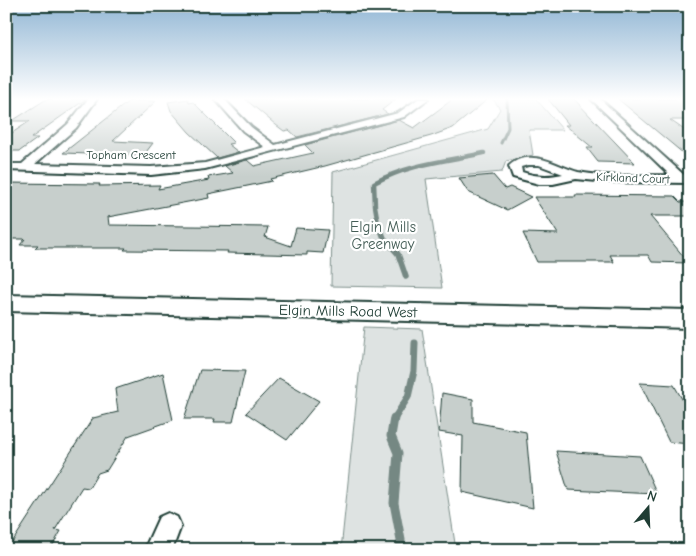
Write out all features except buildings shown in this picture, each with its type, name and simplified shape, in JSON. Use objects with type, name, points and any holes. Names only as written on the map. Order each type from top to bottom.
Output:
[{"type":"main road","name":"Elgin Mills Road West","points":[[6,304],[690,319]]},
{"type":"street","points":[[25,168],[73,125]]},
{"type":"street","points":[[244,125],[274,149]]},
{"type":"street","name":"Topham Crescent","points":[[6,167],[151,171],[205,166],[367,125]]},
{"type":"street","points":[[624,125],[685,179]]},
{"type":"street","name":"Kirkland Court","points":[[576,175],[608,178],[685,179]]},
{"type":"green space","name":"Elgin Mills Greenway","points":[[490,125],[559,125],[563,130],[529,130],[533,155],[506,161],[502,172],[426,179],[442,288],[331,286],[333,172],[488,129]]},
{"type":"green space","points":[[364,327],[422,329],[456,550],[341,550]]},
{"type":"waterway","points":[[501,143],[508,125]]},
{"type":"waterway","points":[[378,223],[374,183],[414,167],[484,153],[478,154]]},
{"type":"waterway","points":[[378,222],[384,238],[398,254],[406,277]]},
{"type":"waterway","points":[[394,419],[408,397],[414,371],[415,343]]},
{"type":"waterway","points":[[394,418],[391,436],[398,453],[394,503],[401,540],[400,550]]}]
